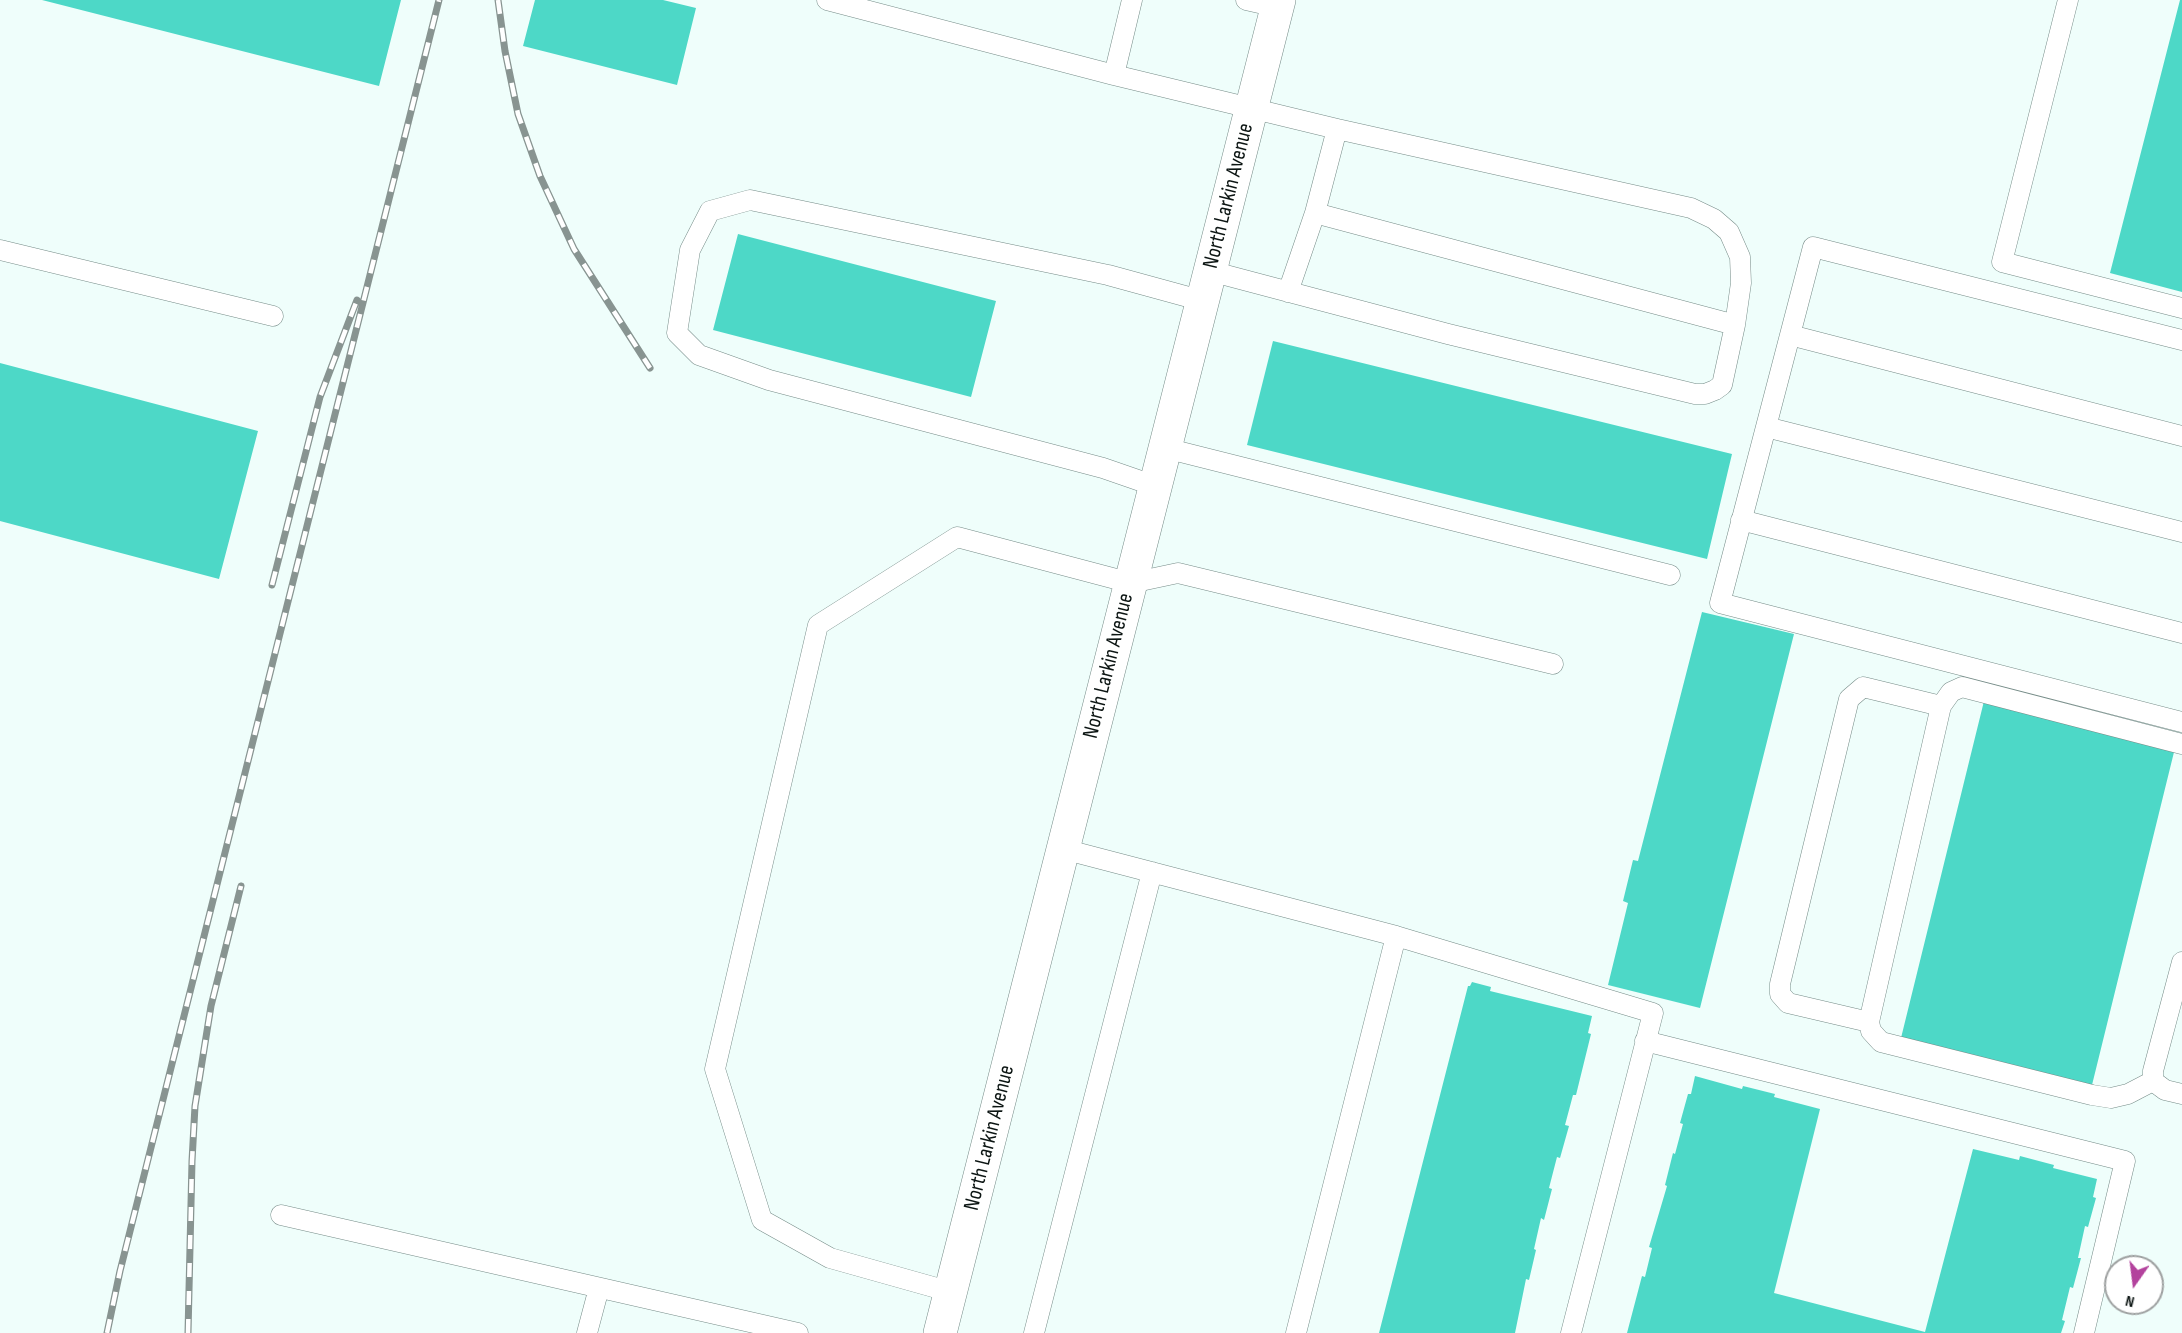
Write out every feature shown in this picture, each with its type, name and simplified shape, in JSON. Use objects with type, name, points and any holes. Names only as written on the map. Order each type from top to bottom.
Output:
[{"type":"street","name":"North Larkin Avenue","points":[[948,1331],[951,1292],[1251,109],[1267,2]]},
{"type":"lane","points":[[827,0],[1251,109],[1691,208],[1714,219],[1729,232],[1736,246],[1740,257],[1741,283],[1735,325],[1722,385],[1705,394],[1448,334],[1288,292],[1108,275],[750,200],[710,211],[690,250],[677,333],[699,355],[769,380],[1103,468],[1155,486]]},
{"type":"lane","points":[[1114,75],[1132,0]]},
{"type":"lane","points":[[2068,0],[2002,262],[2182,308]]},
{"type":"lane","points":[[1288,292],[1315,213],[1337,129]]},
{"type":"lane","points":[[1315,213],[1735,325]]},
{"type":"lane","points":[[2182,340],[1813,247],[1720,603],[2182,722]]},
{"type":"lane","points":[[0,250],[273,316]]},
{"type":"lane","points":[[1790,335],[2182,436]]},
{"type":"lane","points":[[1766,427],[2182,532]]},
{"type":"lane","points":[[1165,448],[1670,575]]},
{"type":"lane","points":[[1741,520],[2182,633]]},
{"type":"lane","points":[[951,1292],[830,1258],[762,1220],[715,1070],[818,626],[957,537],[1131,583],[1178,573],[1553,664]]},
{"type":"lane","points":[[1869,1022],[1788,1003],[1780,994],[1780,984],[1849,699],[1863,687],[1941,706]]},
{"type":"lane","points":[[2153,1081],[2128,1094],[2111,1098],[2092,1095],[1881,1042],[1871,1031],[1869,1022],[1941,706],[1951,692],[1962,687],[2182,744]]},
{"type":"lane","points":[[1063,849],[1396,936],[1653,1012],[1571,1333]]},
{"type":"lane","points":[[1034,1333],[1152,872]]},
{"type":"lane","points":[[1296,1333],[1396,936]]},
{"type":"lane","points":[[2153,1081],[2153,1071],[2182,962]]},
{"type":"lane","points":[[1645,1041],[2126,1161],[2084,1333]]},
{"type":"lane","points":[[2153,1081],[2165,1090],[2182,1094]]},
{"type":"lane","points":[[281,1215],[798,1333]]},
{"type":"lane","points":[[587,1333],[599,1288]]},
{"type":"building","points":[[42,0],[401,0],[379,86]]},
{"type":"building","points":[[535,0],[663,0],[696,8],[677,85],[523,46]]},
{"type":"building","points":[[2180,0],[2182,0],[2182,292],[2110,273]]},
{"type":"building","points":[[738,234],[996,301],[971,397],[713,330]]},
{"type":"building","points":[[1273,341],[1732,454],[1707,559],[1247,445]]},
{"type":"building","points":[[0,363],[258,431],[219,579],[0,521]]},
{"type":"building","points":[[1702,612],[1794,634],[1700,1008],[1608,985],[1628,903],[1623,901],[1633,860],[1638,861]]},
{"type":"building","points":[[1984,701],[2175,748],[2092,1085],[1901,1038]]},
{"type":"building","points":[[1472,982],[1491,987],[1490,991],[1592,1016],[1588,1033],[1591,1034],[1576,1095],[1573,1095],[1565,1125],[1569,1126],[1560,1158],[1557,1157],[1544,1220],[1541,1218],[1534,1249],[1536,1250],[1529,1280],[1526,1279],[1515,1333],[1379,1333],[1468,986]]},
{"type":"building","points":[[1695,1076],[1742,1089],[1743,1086],[1775,1094],[1774,1097],[1820,1109],[1774,1293],[1925,1332],[1973,1149],[2019,1160],[2020,1156],[2054,1165],[2053,1168],[2097,1179],[2093,1197],[2096,1198],[2088,1227],[2085,1226],[2078,1258],[2081,1258],[2073,1288],[2070,1287],[2061,1333],[1627,1333],[1642,1276],[1645,1277],[1652,1248],[1649,1247],[1667,1186],[1665,1185],[1673,1153],[1675,1154],[1683,1124],[1680,1123]]},
{"type":"railway","points":[[107,1333],[120,1271],[439,0]]},
{"type":"railway","points":[[498,0],[505,51],[518,114],[540,176],[574,249],[650,368]]},
{"type":"railway","points":[[272,585],[320,397],[357,300]]},
{"type":"railway","points":[[188,1333],[195,1106],[211,1006],[241,886]]}]
